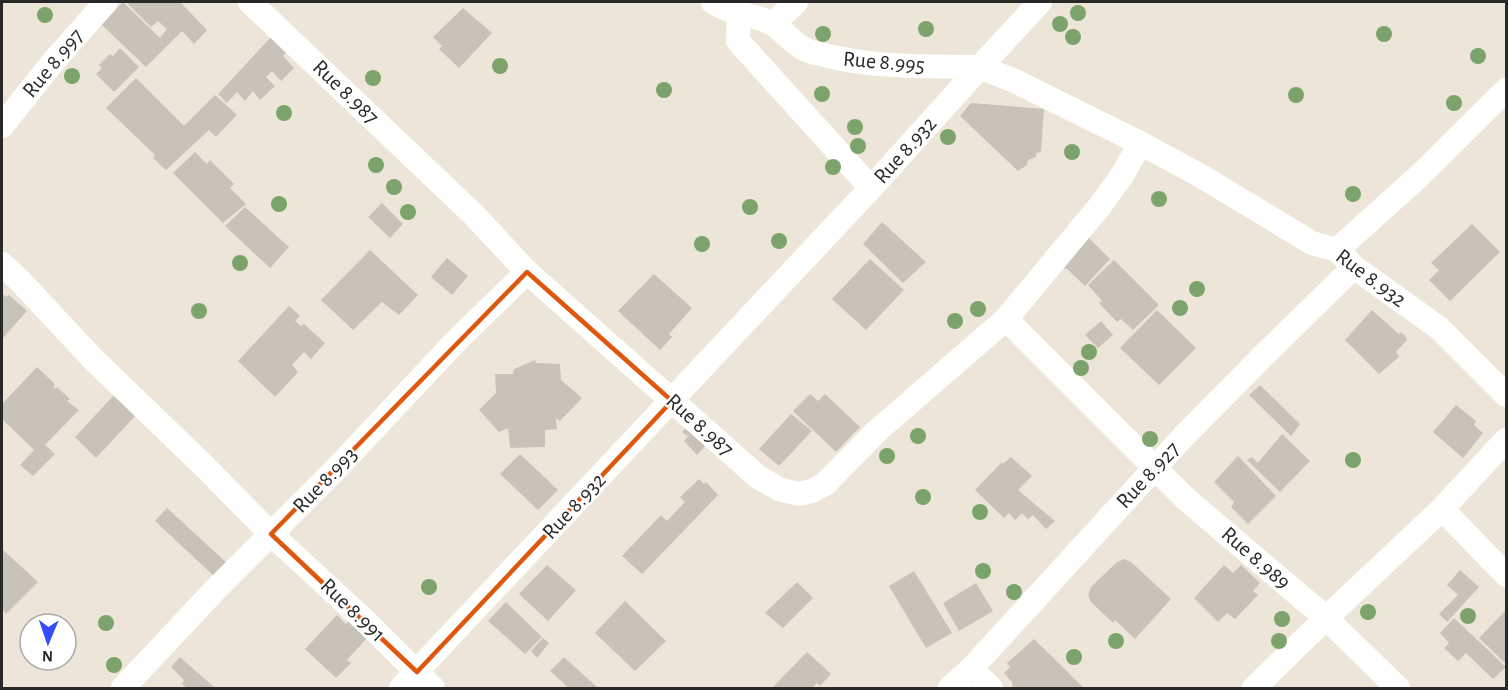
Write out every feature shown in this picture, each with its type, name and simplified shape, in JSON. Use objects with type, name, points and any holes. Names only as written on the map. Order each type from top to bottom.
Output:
[{"type":"street","name":"Rue 8.997","points":[[2,126],[53,62],[106,2]]},
{"type":"street","name":"Rue 8.987","points":[[250,2],[474,215],[527,272],[758,477],[779,489],[798,494],[812,491],[825,484],[878,431],[1005,319],[1100,206],[1123,174],[1140,143]]},
{"type":"street","name":"Rue 8.995","points":[[713,2],[739,14],[773,24],[787,38],[806,50],[845,60],[906,66],[980,67]]},
{"type":"street","points":[[773,24],[796,2]]},
{"type":"street","points":[[980,67],[1040,2]]},
{"type":"street","points":[[739,14],[738,41],[871,188]]},
{"type":"street","name":"Rue 8.932","points":[[417,683],[672,401],[871,188],[980,67],[1015,81],[1140,143],[1201,176],[1312,243],[1337,250],[1354,267],[1438,328],[1506,393]]},
{"type":"street","points":[[1337,250],[1418,177],[1506,90]]},
{"type":"street","name":"Rue 8.991","points":[[2,264],[93,359],[271,534],[321,578],[417,683]]},
{"type":"street","name":"Rue 8.927","points":[[950,688],[971,669],[1155,467],[1354,267]]},
{"type":"street","name":"Rue 8.993","points":[[123,688],[214,591],[336,469],[458,339],[527,272]]},
{"type":"street","name":"Rue 8.989","points":[[1005,319],[1186,499],[1326,618],[1398,688]]},
{"type":"street","points":[[1254,688],[1442,509],[1506,440]]},
{"type":"street","points":[[1442,509],[1506,575]]},
{"type":"street","points":[[971,669],[992,688]]},
{"type":"highlighted area","points":[[527,272],[672,401],[417,672],[271,534]]},
{"type":"building","points":[[123,2],[160,38],[167,29],[158,21],[151,27],[126,2],[180,2],[207,30],[194,44],[182,31],[146,67],[101,24]]},
{"type":"building","points":[[463,8],[492,33],[459,68],[439,49],[442,46],[433,37]]},
{"type":"building","points":[[271,37],[286,53],[283,56],[294,68],[281,81],[272,71],[266,77],[275,86],[260,100],[253,91],[245,101],[237,92],[227,103],[218,94]]},
{"type":"building","points":[[120,48],[139,67],[114,92],[96,74],[102,68],[99,65],[110,54],[113,56]]},
{"type":"building","points":[[136,78],[184,126],[215,95],[237,115],[216,137],[209,130],[166,170],[153,158],[155,155],[106,108]]},
{"type":"building","points":[[971,103],[1044,109],[1041,152],[1036,153],[1036,157],[1028,160],[1027,165],[1018,171],[960,116]]},
{"type":"building","points":[[195,152],[207,164],[210,160],[234,184],[230,188],[246,204],[223,223],[173,173]]},
{"type":"building","points":[[382,203],[403,224],[390,238],[368,217]]},
{"type":"building","points":[[245,207],[289,247],[270,268],[225,226]]},
{"type":"building","points":[[882,222],[926,262],[903,283],[863,244]]},
{"type":"building","points":[[1472,224],[1500,252],[1450,301],[1429,280],[1439,270],[1431,263]]},
{"type":"building","points":[[1086,235],[1110,259],[1085,286],[1063,268]]},
{"type":"building","points":[[370,250],[418,295],[399,315],[382,302],[353,330],[321,300]]},
{"type":"building","points":[[447,258],[468,276],[452,295],[431,277]]},
{"type":"building","points":[[870,259],[904,290],[866,330],[832,299]]},
{"type":"building","points":[[1114,260],[1159,305],[1133,330],[1121,319],[1117,322],[1099,303],[1102,301],[1088,285]]},
{"type":"building","points":[[654,274],[692,308],[669,334],[672,337],[660,350],[618,311]]},
{"type":"building","points":[[2,293],[6,297],[9,295],[27,311],[2,339]]},
{"type":"building","points":[[289,306],[300,316],[295,321],[301,326],[304,324],[325,343],[311,359],[304,352],[292,365],[298,372],[275,397],[238,361]]},
{"type":"building","points":[[1157,310],[1196,348],[1159,385],[1120,348]]},
{"type":"building","points":[[1372,310],[1399,334],[1401,332],[1407,338],[1396,352],[1399,357],[1379,374],[1345,340]]},
{"type":"building","points":[[1101,321],[1113,335],[1098,348],[1085,335]]},
{"type":"building","points":[[535,360],[536,363],[560,364],[561,380],[582,398],[560,421],[556,418],[557,429],[545,430],[545,447],[510,448],[508,428],[499,432],[479,410],[496,393],[495,374],[513,374],[514,369]]},
{"type":"building","points":[[37,367],[55,384],[53,387],[56,389],[57,387],[70,399],[67,401],[79,410],[45,445],[55,454],[33,476],[20,465],[34,450],[2,419],[2,404]]},
{"type":"building","points":[[1260,385],[1300,424],[1291,436],[1249,395]]},
{"type":"building","points":[[115,394],[137,414],[96,458],[75,437]]},
{"type":"building","points":[[810,394],[818,401],[825,394],[860,427],[836,452],[793,411]]},
{"type":"building","points":[[1456,405],[1476,421],[1474,425],[1483,433],[1463,458],[1433,432]]},
{"type":"building","points":[[791,414],[812,431],[779,466],[759,449]]},
{"type":"building","points":[[688,426],[707,444],[697,455],[684,441],[690,434],[687,436],[682,432]]},
{"type":"building","points":[[1282,434],[1310,461],[1280,492],[1247,460],[1252,457],[1258,463]]},
{"type":"building","points":[[520,454],[558,490],[538,510],[500,474]]},
{"type":"building","points":[[1238,456],[1276,496],[1248,524],[1231,507],[1234,502],[1214,482]]},
{"type":"building","points":[[1011,457],[1032,476],[1018,490],[1055,521],[1046,529],[1033,515],[1028,519],[1022,513],[1015,520],[1009,513],[1004,518],[975,490],[1002,462],[1003,464]]},
{"type":"building","points":[[699,479],[704,484],[706,482],[718,495],[642,574],[622,556],[661,515],[667,521],[685,502],[680,497]]},
{"type":"building","points":[[167,508],[228,564],[215,577],[155,521]]},
{"type":"building","points":[[2,549],[38,582],[6,614],[3,610],[2,612]]},
{"type":"building","points":[[1124,559],[1131,562],[1171,599],[1135,639],[1115,620],[1113,623],[1091,602],[1088,595],[1091,587],[1117,562]]},
{"type":"building","points":[[547,565],[576,590],[548,621],[519,594]]},
{"type":"building","points":[[1224,565],[1233,573],[1241,565],[1260,583],[1253,591],[1258,595],[1235,619],[1227,613],[1218,622],[1194,598]]},
{"type":"building","points":[[1460,570],[1479,587],[1447,622],[1439,614],[1458,595],[1447,585]]},
{"type":"building","points":[[914,571],[952,633],[926,648],[889,586]]},
{"type":"building","points":[[797,582],[813,598],[783,628],[765,613]]},
{"type":"building","points":[[976,583],[993,611],[959,631],[943,603]]},
{"type":"building","points":[[625,601],[666,641],[635,671],[595,633]]},
{"type":"building","points":[[506,602],[542,637],[525,654],[488,621]]},
{"type":"building","points":[[1506,612],[1506,664],[1479,638]]},
{"type":"building","points":[[337,615],[346,624],[350,620],[368,637],[347,660],[351,663],[336,678],[305,649]]},
{"type":"building","points":[[1454,618],[1506,667],[1493,679],[1466,653],[1458,661],[1444,648],[1449,643],[1440,633]]},
{"type":"building","points":[[543,638],[549,643],[537,658],[531,651]]},
{"type":"building","points":[[1034,639],[1084,688],[1013,688],[1012,682],[1004,673],[1010,667],[1007,663]]},
{"type":"building","points":[[807,652],[831,674],[820,686],[817,683],[812,688],[772,688]]},
{"type":"building","points":[[180,657],[215,688],[187,688],[182,684],[184,680],[171,667]]},
{"type":"building","points":[[564,657],[598,688],[569,688],[550,671]]}]
